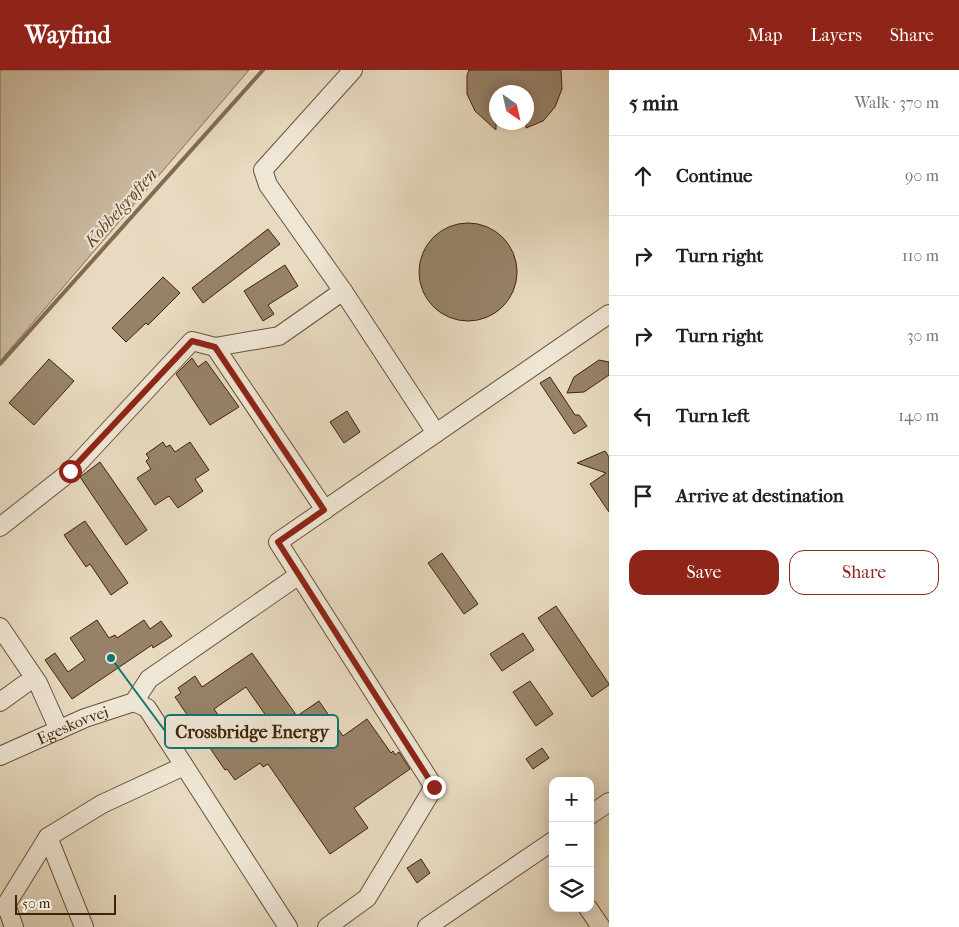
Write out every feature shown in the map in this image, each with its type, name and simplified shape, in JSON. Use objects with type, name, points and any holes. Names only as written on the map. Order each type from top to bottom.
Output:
[{"type":"lane","points":[[353,70],[263,170],[268,185],[343,291],[436,433]]},
{"type":"lane","points":[[0,528],[70,471],[192,341],[215,347],[279,336],[343,291]]},
{"type":"lane","points":[[327,927],[367,898],[434,787],[278,542],[609,314]]},
{"type":"lane","points":[[215,347],[324,510]]},
{"type":"lane","points":[[288,927],[184,766],[140,705],[149,679],[299,575]]},
{"type":"lane","points":[[0,627],[38,683],[59,730]]},
{"type":"lane","points":[[0,702],[26,684]]},
{"type":"lane","name":"Egeskovvej","points":[[0,756],[85,718],[140,705]]},
{"type":"lane","points":[[14,927],[6,905],[48,837],[102,804],[184,766]]},
{"type":"lane","points":[[594,812],[609,802]]},
{"type":"lane","points":[[48,837],[84,927]]},
{"type":"lane","points":[[427,927],[549,849]]},
{"type":"lane","points":[[591,912],[601,927]]},
{"type":"shaded area","points":[[0,70],[249,70],[0,361]]},
{"type":"building","points":[[469,70],[561,70],[562,89],[555,107],[543,121],[534,125],[534,85],[489,85],[489,124],[475,111],[467,94],[467,75]]},
{"type":"building","points":[[468,223],[487,227],[503,237],[513,253],[517,272],[513,291],[503,307],[487,317],[468,321],[449,317],[433,307],[423,291],[419,272],[423,253],[433,237],[449,227]]},
{"type":"building","points":[[268,229],[280,244],[203,303],[192,288]]},
{"type":"building","points":[[285,265],[298,286],[268,305],[274,314],[263,321],[244,291]]},
{"type":"building","points":[[163,277],[180,293],[148,325],[146,323],[126,342],[112,328]]},
{"type":"building","points":[[192,358],[198,367],[206,361],[239,407],[210,425],[176,374]]},
{"type":"building","points":[[49,359],[74,381],[34,425],[9,403]]},
{"type":"building","points":[[599,360],[609,362],[609,375],[584,392],[567,393],[574,377]]},
{"type":"building","points":[[550,377],[575,415],[579,415],[587,426],[574,434],[540,383]]},
{"type":"building","points":[[347,411],[360,432],[344,443],[330,422]]},
{"type":"building","points":[[163,442],[166,447],[170,445],[175,452],[190,442],[209,470],[195,479],[203,491],[178,508],[169,496],[155,505],[137,478],[151,469],[146,461],[149,458],[146,454]]},
{"type":"building","points":[[605,451],[609,457],[609,512],[590,484],[606,473],[577,463]]},
{"type":"building","points":[[100,462],[147,530],[126,545],[80,477]]},
{"type":"building","points":[[85,521],[128,583],[111,595],[90,564],[86,567],[64,535]]},
{"type":"building","points":[[442,553],[478,604],[464,614],[428,563]]},
{"type":"building","points":[[556,606],[609,684],[592,697],[538,618]]},
{"type":"building","points":[[97,620],[109,638],[115,635],[117,638],[144,620],[150,629],[161,621],[172,636],[153,648],[152,645],[72,699],[45,660],[55,653],[68,672],[85,660],[70,638]]},
{"type":"building","points":[[523,633],[534,650],[502,671],[490,654]]},
{"type":"building","points":[[252,653],[297,716],[319,701],[343,736],[367,719],[391,753],[393,751],[395,755],[399,752],[410,769],[354,808],[368,828],[330,854],[268,764],[263,767],[260,763],[235,780],[227,769],[225,770],[175,697],[181,693],[178,688],[195,676],[202,687]],"holes":[[[246,687],[271,723],[239,745],[214,709]]]},
{"type":"building","points":[[530,681],[553,714],[536,726],[513,692]]},
{"type":"building","points":[[542,748],[549,758],[533,769],[526,759]]},
{"type":"building","points":[[421,859],[430,873],[417,883],[407,868]]},
{"type":"waterway","name":"Kobbelgrøften","points":[[0,364],[263,70]]},
{"type":"place","name":"Crossbridge Energy","points":[[111,658]]},
{"type":"route","points":[[70,471],[192,341],[215,347],[324,510],[278,542],[434,787]]}]
